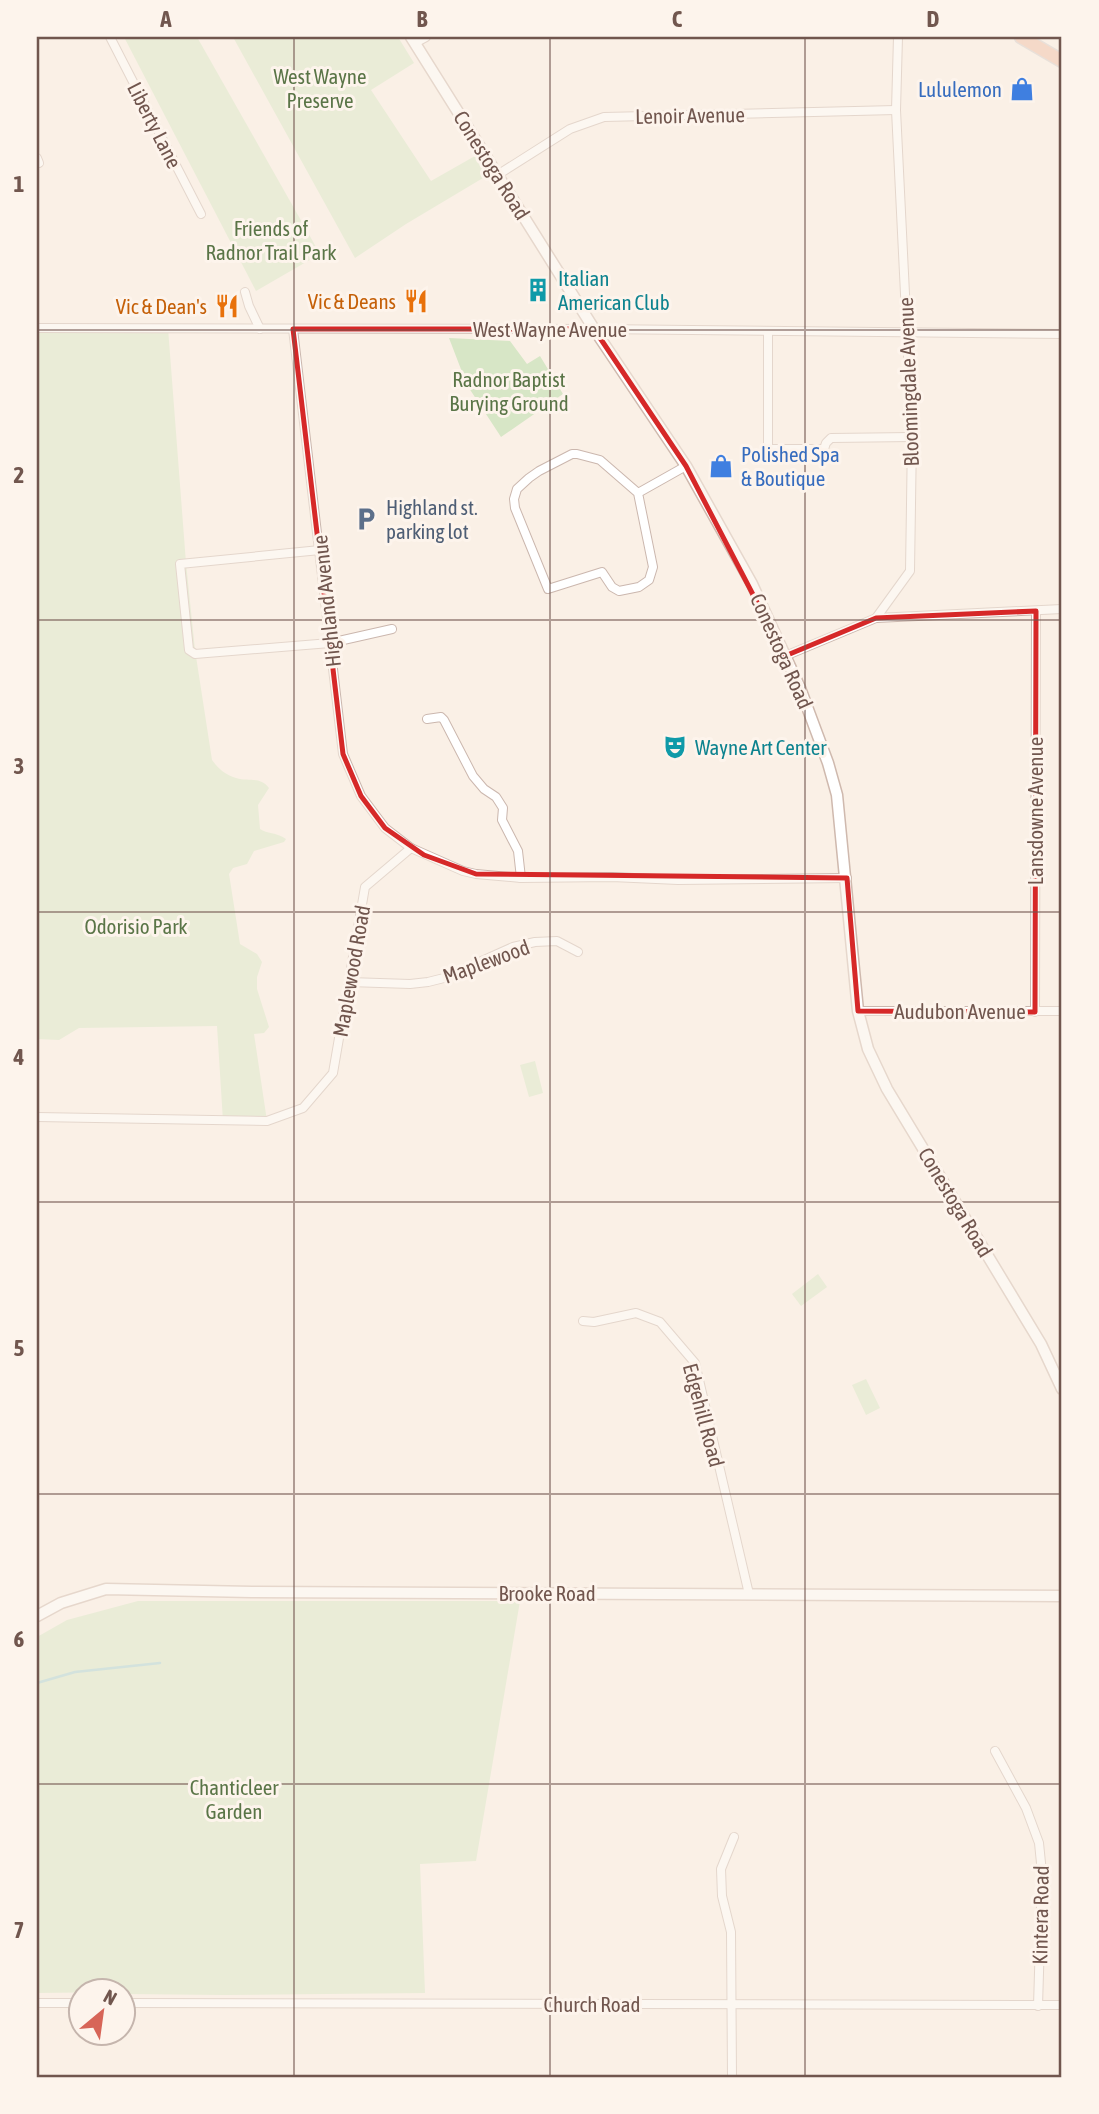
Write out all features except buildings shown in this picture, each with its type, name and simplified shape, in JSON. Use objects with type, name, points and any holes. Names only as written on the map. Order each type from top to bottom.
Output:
[{"type":"highway","points":[[1021,37],[1062,61]]},
{"type":"main road","name":"Conestoga Road","points":[[413,40],[594,329],[686,466],[752,584],[800,688],[833,779],[840,813],[858,1011],[864,1037],[879,1073],[1032,1328],[1062,1389]]},
{"type":"main road","name":"Brooke Road","points":[[37,1616],[61,1603],[106,1589],[1062,1596]]},
{"type":"street","name":"Liberty Lane","points":[[110,37],[201,214]]},
{"type":"street","points":[[413,40],[426,37]]},
{"type":"street","name":"Bloomingdale Avenue","points":[[876,618],[910,571],[912,437],[896,110],[898,37]]},
{"type":"street","name":"Lenoir Avenue","points":[[499,174],[570,129],[604,117],[896,110]]},
{"type":"street","points":[[245,292],[260,329]]},
{"type":"street","name":"West Wayne Avenue","points":[[37,328],[594,329],[1062,334]]},
{"type":"street","name":"Highland Avenue","points":[[293,329],[343,754],[361,796],[385,828],[411,848]]},
{"type":"street","points":[[768,332],[768,449],[824,449],[831,438],[912,437]]},
{"type":"street","points":[[577,454],[600,460],[638,494],[653,567],[649,580],[645,584],[619,591],[612,587],[602,572],[548,589],[514,508],[517,489],[539,471],[577,454]]},
{"type":"street","points":[[638,494],[686,466]]},
{"type":"street","points":[[320,550],[180,564],[189,650],[195,654],[330,643],[392,629]]},
{"type":"street","points":[[785,656],[876,618],[1062,609]]},
{"type":"street","name":"Lansdowne Avenue","points":[[1035,1012],[1036,611]]},
{"type":"street","points":[[427,719],[441,717],[444,720],[473,776],[484,789],[496,797],[503,808],[502,820],[518,851],[521,878]]},
{"type":"street","points":[[411,848],[463,871],[521,878],[846,878]]},
{"type":"street","name":"Maplewood Road","points":[[37,1117],[267,1121],[303,1108],[333,1073],[366,887],[411,848]]},
{"type":"street","name":"Maplewood","points":[[349,982],[428,982],[444,978],[513,947],[535,942],[557,941],[578,952]]},
{"type":"street","name":"Audubon Avenue","points":[[858,1011],[1062,1011]]},
{"type":"street","name":"Edgehill Road","points":[[583,1321],[594,1322],[636,1313],[660,1322],[695,1363],[749,1594]]},
{"type":"street","name":"Kintera Road","points":[[995,1751],[1026,1808],[1039,1843],[1042,1873],[1038,2006]]},
{"type":"street","points":[[732,2077],[731,1932],[722,1896],[721,1869],[734,1837]]},
{"type":"street","points":[[37,2003],[66,2003]]},
{"type":"street","name":"Church Road","points":[[136,2003],[1062,2006]]},
{"type":"highlighted area","points":[[293,329],[594,329],[686,466],[785,656],[876,618],[1036,611],[1035,1012],[858,1011],[847,878],[476,874],[424,855],[385,828],[361,796],[343,754]]},
{"type":"green space","name":"Friends of Radnor Trail Park","points":[[124,37],[197,37],[320,254],[256,291]]},
{"type":"green space","name":"West Wayne Preserve","points":[[233,37],[398,37],[414,63],[371,90],[431,181],[475,156],[488,175],[355,258]]},
{"type":"green space","name":"Odorisio Park","points":[[37,328],[168,328],[186,563],[195,650],[212,760],[232,777],[266,784],[269,788],[258,805],[260,829],[286,839],[284,842],[254,851],[247,864],[233,868],[229,874],[240,944],[257,954],[262,962],[257,977],[257,989],[269,1027],[264,1033],[254,1034],[267,1121],[223,1121],[217,1026],[79,1028],[59,1040],[37,1039]]},
{"type":"green space","name":"Radnor Baptist Burying Ground","points":[[449,338],[510,341],[527,364],[540,356],[563,394],[501,437],[467,385]]},
{"type":"green space","points":[[535,1061],[543,1093],[529,1097],[520,1065]]},
{"type":"green space","points":[[818,1274],[827,1287],[801,1306],[792,1294]]},
{"type":"green space","points":[[866,1379],[880,1408],[866,1415],[852,1385]]},
{"type":"green space","name":"Chanticleer Garden","points":[[138,1601],[520,1601],[476,1861],[420,1864],[425,1993],[136,1994],[136,1978],[66,1978],[66,1993],[37,1993],[37,1637],[67,1620]]},
{"type":"waterway","points":[[37,1683],[75,1672],[160,1663]]},
{"type":"place","name":"Lululemon","points":[[1022,89]]},
{"type":"place","name":"Italian American Club","points":[[538,290]]},
{"type":"place","name":"Vic & Deans","points":[[416,301]]},
{"type":"place","name":"Vic & Dean's","points":[[227,306]]},
{"type":"place","name":"Polished Spa & Boutique","points":[[721,466]]},
{"type":"place","name":"Highland st. parking lot","points":[[366,519]]},
{"type":"place","name":"Wayne Art Center","points":[[675,747]]}]
